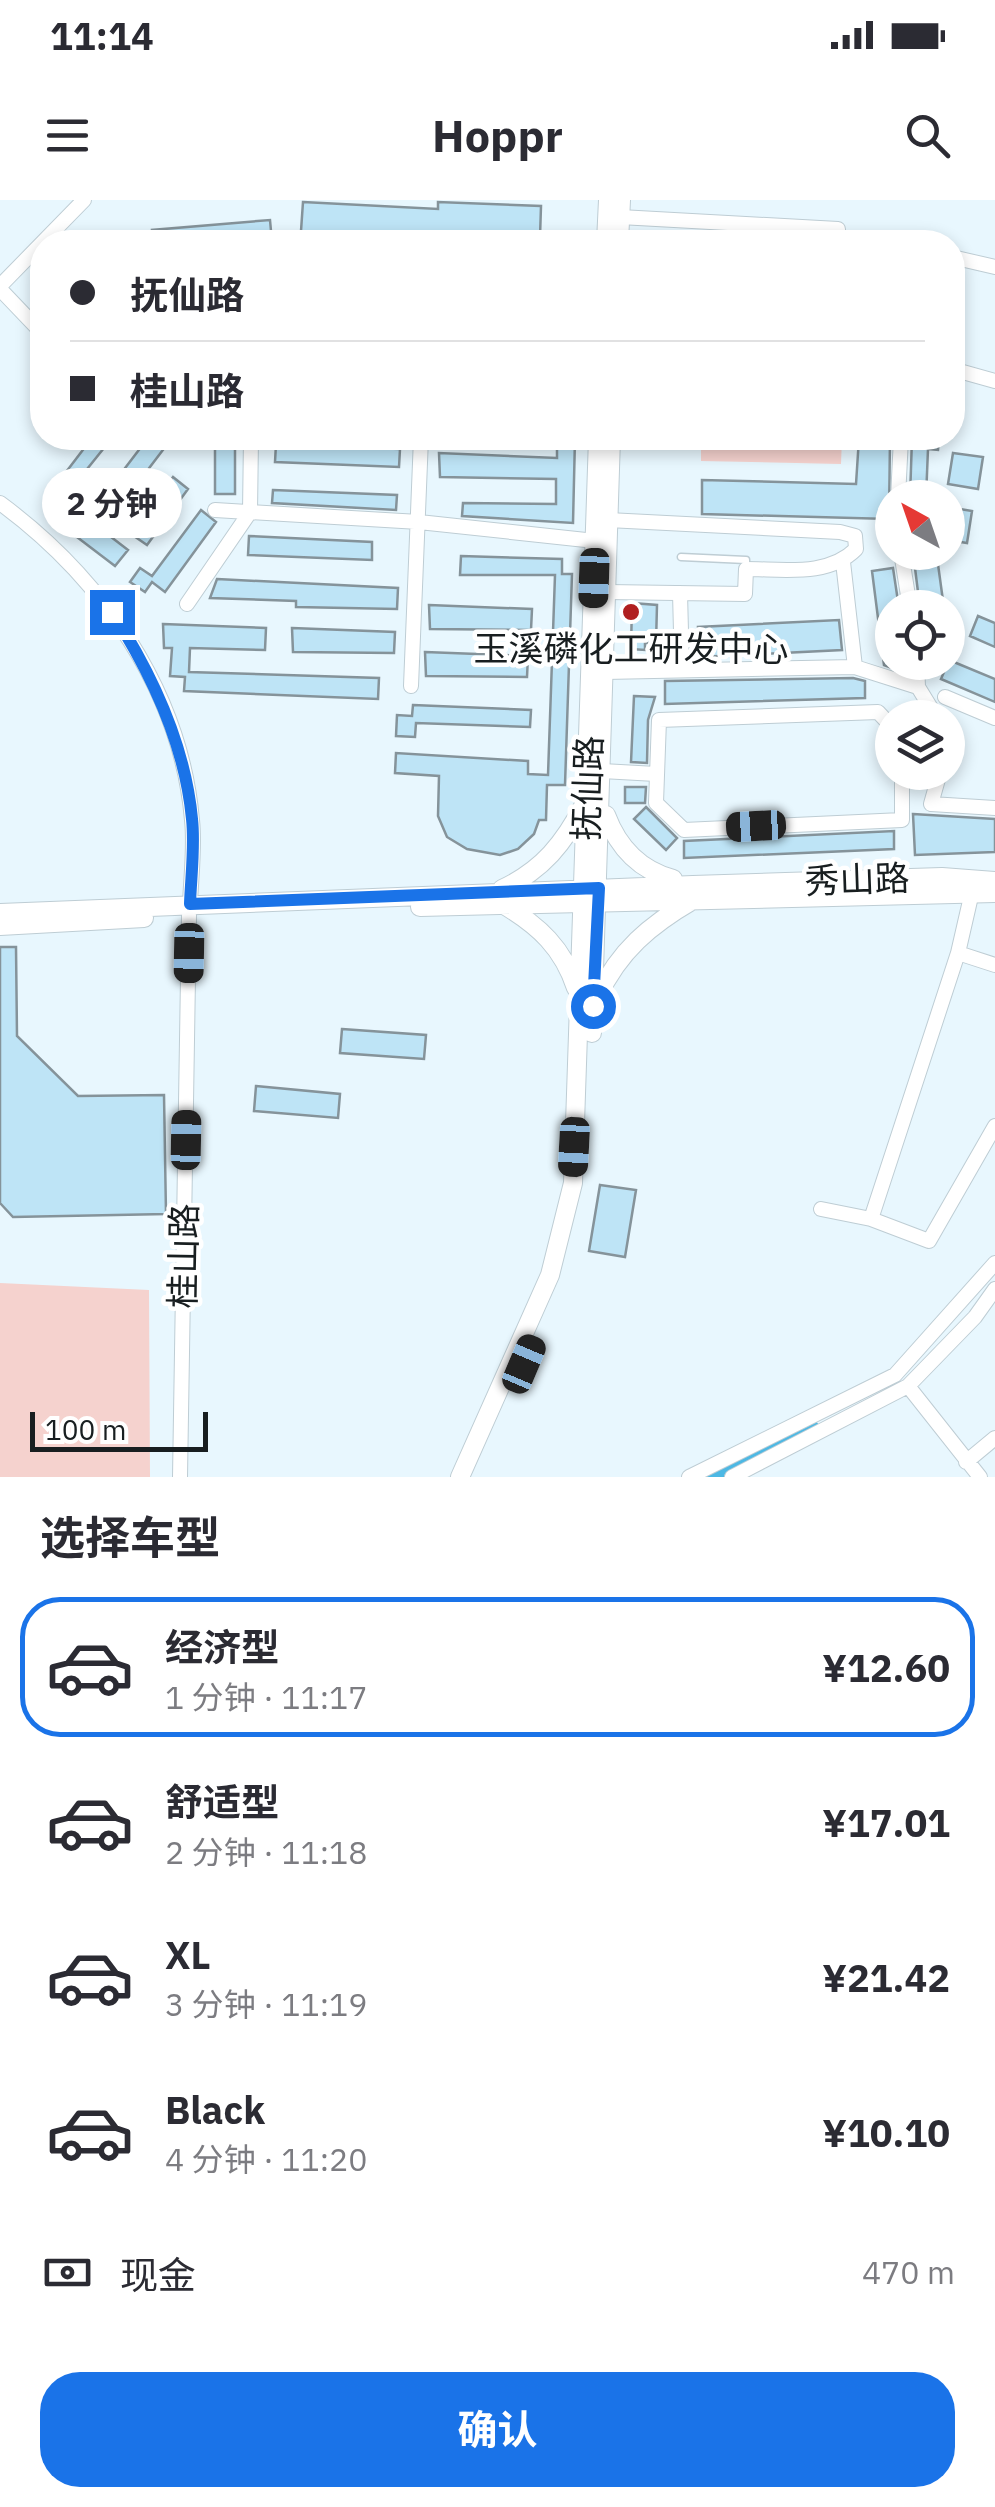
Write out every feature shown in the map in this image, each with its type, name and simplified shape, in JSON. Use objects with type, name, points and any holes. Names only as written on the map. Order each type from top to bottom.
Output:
[{"type":"street","points":[[55,230],[84,200]]},
{"type":"street","points":[[607,230],[608,200]]},
{"type":"street","points":[[621,209],[735,224],[838,230]]},
{"type":"street","points":[[735,224],[735,230]]},
{"type":"street","points":[[30,257],[0,288],[30,320]]},
{"type":"street","points":[[965,261],[995,267]]},
{"type":"street","points":[[965,373],[995,381]]},
{"type":"street","points":[[187,604],[250,512],[252,450]]},
{"type":"street","points":[[411,686],[421,450]]},
{"type":"street","name":"抚仙路","points":[[472,1477],[560,1278],[583,1184],[595,800],[598,450]]},
{"type":"street","name":"抚仙路","points":[[595,800],[602,771],[611,450]]},
{"type":"street","points":[[899,480],[900,450]]},
{"type":"street","name":"桂山路","points":[[0,504],[73,565],[140,655],[185,775],[192,822],[180,1477]]},
{"type":"street","points":[[214,510],[419,522],[595,541]]},
{"type":"street","points":[[606,592],[744,594],[746,569],[816,569],[843,562],[856,549],[856,536],[608,520]]},
{"type":"street","points":[[843,562],[855,668]]},
{"type":"street","points":[[680,593],[682,670]]},
{"type":"street","points":[[605,672],[855,668],[918,687]]},
{"type":"street","points":[[918,680],[926,700]]},
{"type":"street","points":[[945,697],[995,718]]},
{"type":"street","points":[[875,712],[659,720],[656,803],[684,830],[902,820],[902,790]]},
{"type":"street","points":[[602,771],[656,774]]},
{"type":"street","points":[[935,790],[931,804],[995,808]]},
{"type":"street","points":[[587,1004],[568,963],[538,926],[499,898],[536,874],[595,800],[615,840],[650,873],[694,891]]},
{"type":"street","name":"秀山路","points":[[0,913],[190,910],[942,878],[995,880]]},
{"type":"street","points":[[587,1004],[613,964],[652,923],[694,891]]},
{"type":"street","name":"秀山路","points":[[694,891],[995,893]]},
{"type":"street","points":[[871,1219],[958,953],[972,892]]},
{"type":"street","name":"秀山路","points":[[0,926],[190,910]]},
{"type":"street","points":[[958,953],[995,965]]},
{"type":"street","name":"抚仙路","points":[[460,1477],[550,1274],[572,1182],[587,1004]]},
{"type":"street","points":[[821,1209],[871,1219],[929,1241],[995,1126]]},
{"type":"street","points":[[689,1477],[895,1375],[995,1263]]},
{"type":"street","points":[[732,1477],[908,1386],[976,1316],[995,1289]]},
{"type":"street","points":[[908,1386],[980,1477]]},
{"type":"street","points":[[966,1462],[995,1438]]},
{"type":"lane","points":[[681,556],[746,560],[746,569]]},
{"type":"shaded area","points":[[701,450],[842,450],[841,464],[701,461]]},
{"type":"shaded area","points":[[0,1283],[149,1290],[150,1477],[0,1477]]},
{"type":"building","points":[[303,202],[438,209],[438,202],[541,206],[540,230],[301,230]]},
{"type":"building","points":[[270,220],[271,230],[152,230]]},
{"type":"building","points":[[83,450],[102,450],[63,499],[87,518],[139,450],[163,450],[102,530],[128,550],[115,566],[48,515],[59,500],[50,493]]},
{"type":"building","points":[[215,450],[235,450],[235,494],[215,494]]},
{"type":"building","points":[[276,450],[400,450],[399,467],[275,462]]},
{"type":"building","points":[[557,450],[575,450],[573,523],[462,516],[463,503],[556,504],[556,479],[440,477],[439,453],[557,458]]},
{"type":"building","points":[[858,450],[890,450],[889,480],[875,480],[875,519],[702,514],[702,480],[856,484]]},
{"type":"building","points":[[912,450],[928,450],[927,480],[911,480]]},
{"type":"building","points":[[953,453],[983,457],[978,489],[965,487],[965,480],[949,480]]},
{"type":"building","points":[[173,477],[188,489],[147,545],[131,534]]},
{"type":"building","points":[[273,490],[397,495],[396,510],[272,503]]},
{"type":"building","points":[[201,510],[216,522],[165,592],[152,582],[145,592],[130,582],[140,568],[152,576]]},
{"type":"building","points":[[965,510],[972,511],[965,543]]},
{"type":"building","points":[[249,536],[372,542],[372,560],[248,555]]},
{"type":"building","points":[[461,556],[562,559],[562,574],[572,574],[565,785],[547,785],[546,820],[539,820],[534,834],[518,849],[500,855],[467,849],[447,837],[438,816],[439,776],[395,773],[396,753],[528,761],[528,774],[548,775],[555,575],[460,575]]},
{"type":"building","points":[[893,570],[896,590],[875,590],[875,594],[872,571]]},
{"type":"building","points":[[915,570],[939,570],[942,590],[918,590]]},
{"type":"building","points":[[217,579],[398,588],[397,609],[296,607],[296,601],[210,598]]},
{"type":"building","points":[[632,603],[657,605],[656,643],[645,643],[645,650],[631,649]]},
{"type":"building","points":[[429,605],[532,609],[531,630],[430,629]]},
{"type":"building","points":[[978,616],[995,623],[995,647],[970,636]]},
{"type":"building","points":[[839,620],[842,650],[700,657],[698,627]]},
{"type":"building","points":[[163,624],[266,628],[265,650],[190,648],[189,672],[379,678],[378,699],[184,691],[185,677],[170,676],[172,648],[164,648]]},
{"type":"building","points":[[292,628],[395,632],[394,653],[293,652]]},
{"type":"building","points":[[425,652],[528,656],[527,677],[426,676]]},
{"type":"building","points":[[965,667],[995,679],[995,702],[943,680],[965,680]]},
{"type":"building","points":[[665,681],[865,681],[865,698],[665,704]]},
{"type":"building","points":[[634,696],[655,697],[648,720],[647,763],[631,762]]},
{"type":"building","points":[[413,705],[531,710],[530,727],[416,723],[415,737],[396,736],[397,715],[412,716]]},
{"type":"building","points":[[625,787],[646,787],[645,803],[625,803]]},
{"type":"building","points":[[646,807],[677,838],[666,850],[634,819]]},
{"type":"building","points":[[913,814],[995,819],[995,852],[915,855]]},
{"type":"building","points":[[894,831],[894,849],[684,858],[684,841]]},
{"type":"building","points":[[0,947],[16,947],[17,1036],[78,1096],[164,1095],[166,1214],[13,1217],[0,1203]]},
{"type":"building","points":[[342,1029],[426,1035],[424,1059],[340,1053]]},
{"type":"building","points":[[256,1086],[340,1094],[338,1118],[254,1111]]},
{"type":"building","points":[[600,1185],[636,1190],[625,1257],[589,1251]]},
{"type":"waterway","points":[[713,1477],[809,1430]]},
{"type":"place","name":"玉溪磷化工研发中心","points":[[631,612]]},
{"type":"route","points":[[112,612],[140,655],[167,718],[185,775],[192,822],[190,904],[599,888],[593,1006]]}]
